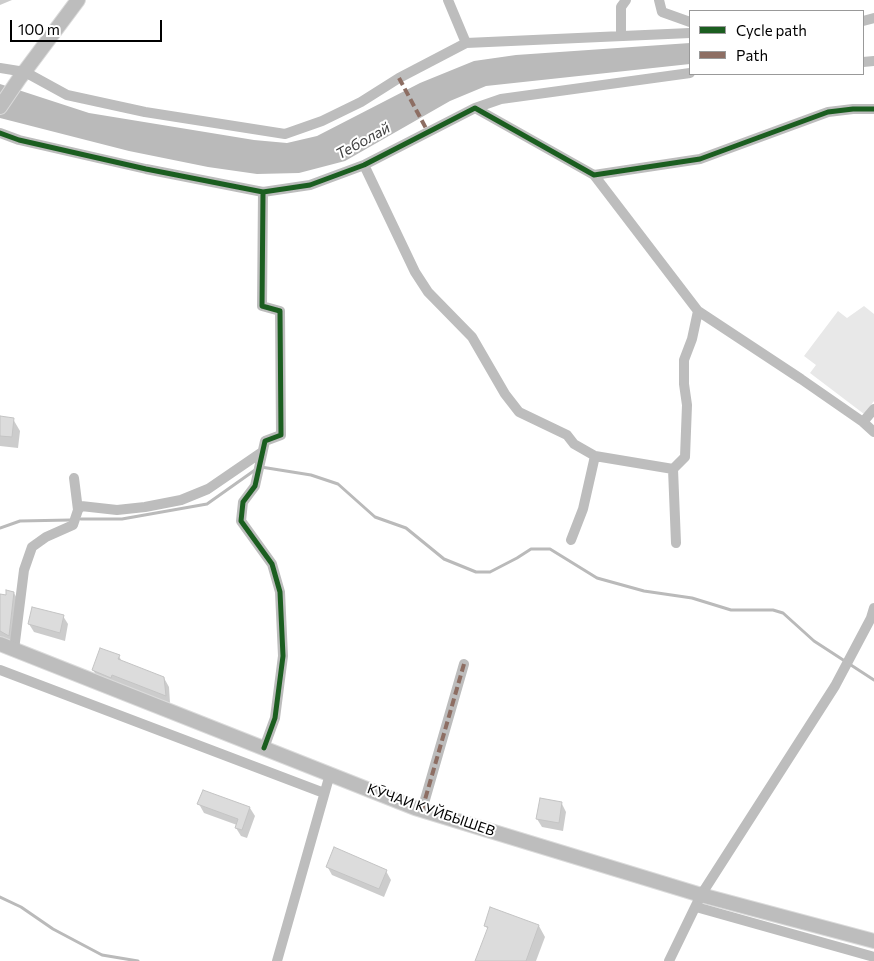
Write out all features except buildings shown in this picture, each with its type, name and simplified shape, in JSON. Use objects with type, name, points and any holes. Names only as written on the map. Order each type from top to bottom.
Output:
[{"type":"main road","points":[[0,107],[78,0]]},
{"type":"main road","name":"КӮЧАИ КУЙБЫШЕВ","points":[[0,644],[422,810],[699,901],[874,941]]},
{"type":"street","points":[[448,0],[466,43]]},
{"type":"street","points":[[620,36],[621,7],[626,0]]},
{"type":"street","points":[[659,0],[662,12],[689,22]]},
{"type":"street","points":[[0,68],[22,75],[67,95],[145,112],[284,134],[322,121],[361,102],[399,78],[466,43],[689,33]]},
{"type":"street","points":[[0,133],[19,140],[146,169],[263,192],[310,185],[364,165],[475,108],[501,99],[689,73]]},
{"type":"street","points":[[475,108],[594,175],[698,311],[874,432]]},
{"type":"street","points":[[594,175],[700,159],[828,112],[874,109]]},
{"type":"street","points":[[364,165],[415,272],[428,292],[472,337],[505,394],[519,412],[567,434],[574,444],[595,456],[673,469]]},
{"type":"street","points":[[263,192],[262,306],[280,311],[281,434],[265,441],[255,486],[243,502],[241,521],[272,564],[280,592],[282,656],[275,718],[264,748]]},
{"type":"street","points":[[676,543],[673,469],[685,457],[687,405],[684,384],[684,360],[692,339],[698,311]]},
{"type":"street","points":[[862,422],[874,409]]},
{"type":"street","points":[[571,540],[583,508],[595,456]]},
{"type":"street","points":[[78,510],[81,506],[117,510],[181,500],[208,489],[261,457]]},
{"type":"street","points":[[14,650],[24,570],[32,547],[46,537],[74,526],[78,510],[74,478]]},
{"type":"street","points":[[669,961],[699,901],[830,695],[874,608]]},
{"type":"street","points":[[422,810],[464,664]]},
{"type":"street","points":[[0,670],[324,792]]},
{"type":"street","points":[[277,961],[330,774]]},
{"type":"street","points":[[699,901],[874,957]]},
{"type":"shaded area","points":[[864,306],[874,314],[874,401],[864,414],[810,373],[816,365],[804,356],[838,311],[847,318]]},
{"type":"water","name":"Теболай","points":[[689,43],[689,64],[486,86],[450,101],[345,161],[299,173],[257,174],[208,167],[129,151],[0,118],[0,84],[89,113],[254,140],[287,143],[317,136],[420,83],[474,61],[516,55]]},
{"type":"waterway","points":[[261,467],[311,475],[338,484],[375,517],[406,528],[444,559],[476,572],[490,572],[531,549],[550,549],[597,578],[644,591],[692,598],[731,610],[773,610],[783,613],[814,641],[874,680]]},
{"type":"waterway","points":[[81,519],[122,519],[207,504],[255,470]]},
{"type":"waterway","points":[[0,528],[20,521],[70,520]]},
{"type":"waterway","points":[[0,897],[21,907],[53,929],[102,955],[138,961]]},
{"type":"marked path","points":[[399,78],[428,132]]},
{"type":"marked path","points":[[422,810],[464,664]]},
{"type":"cycle path","points":[[0,133],[19,140],[146,169],[263,192],[310,185],[364,165],[475,108],[594,175],[700,159],[828,112],[874,109]]},
{"type":"cycle path","points":[[263,192],[262,306],[280,311],[281,435],[265,441],[255,486],[243,502],[241,521],[272,564],[280,592],[283,656],[275,718],[264,748]]}]
